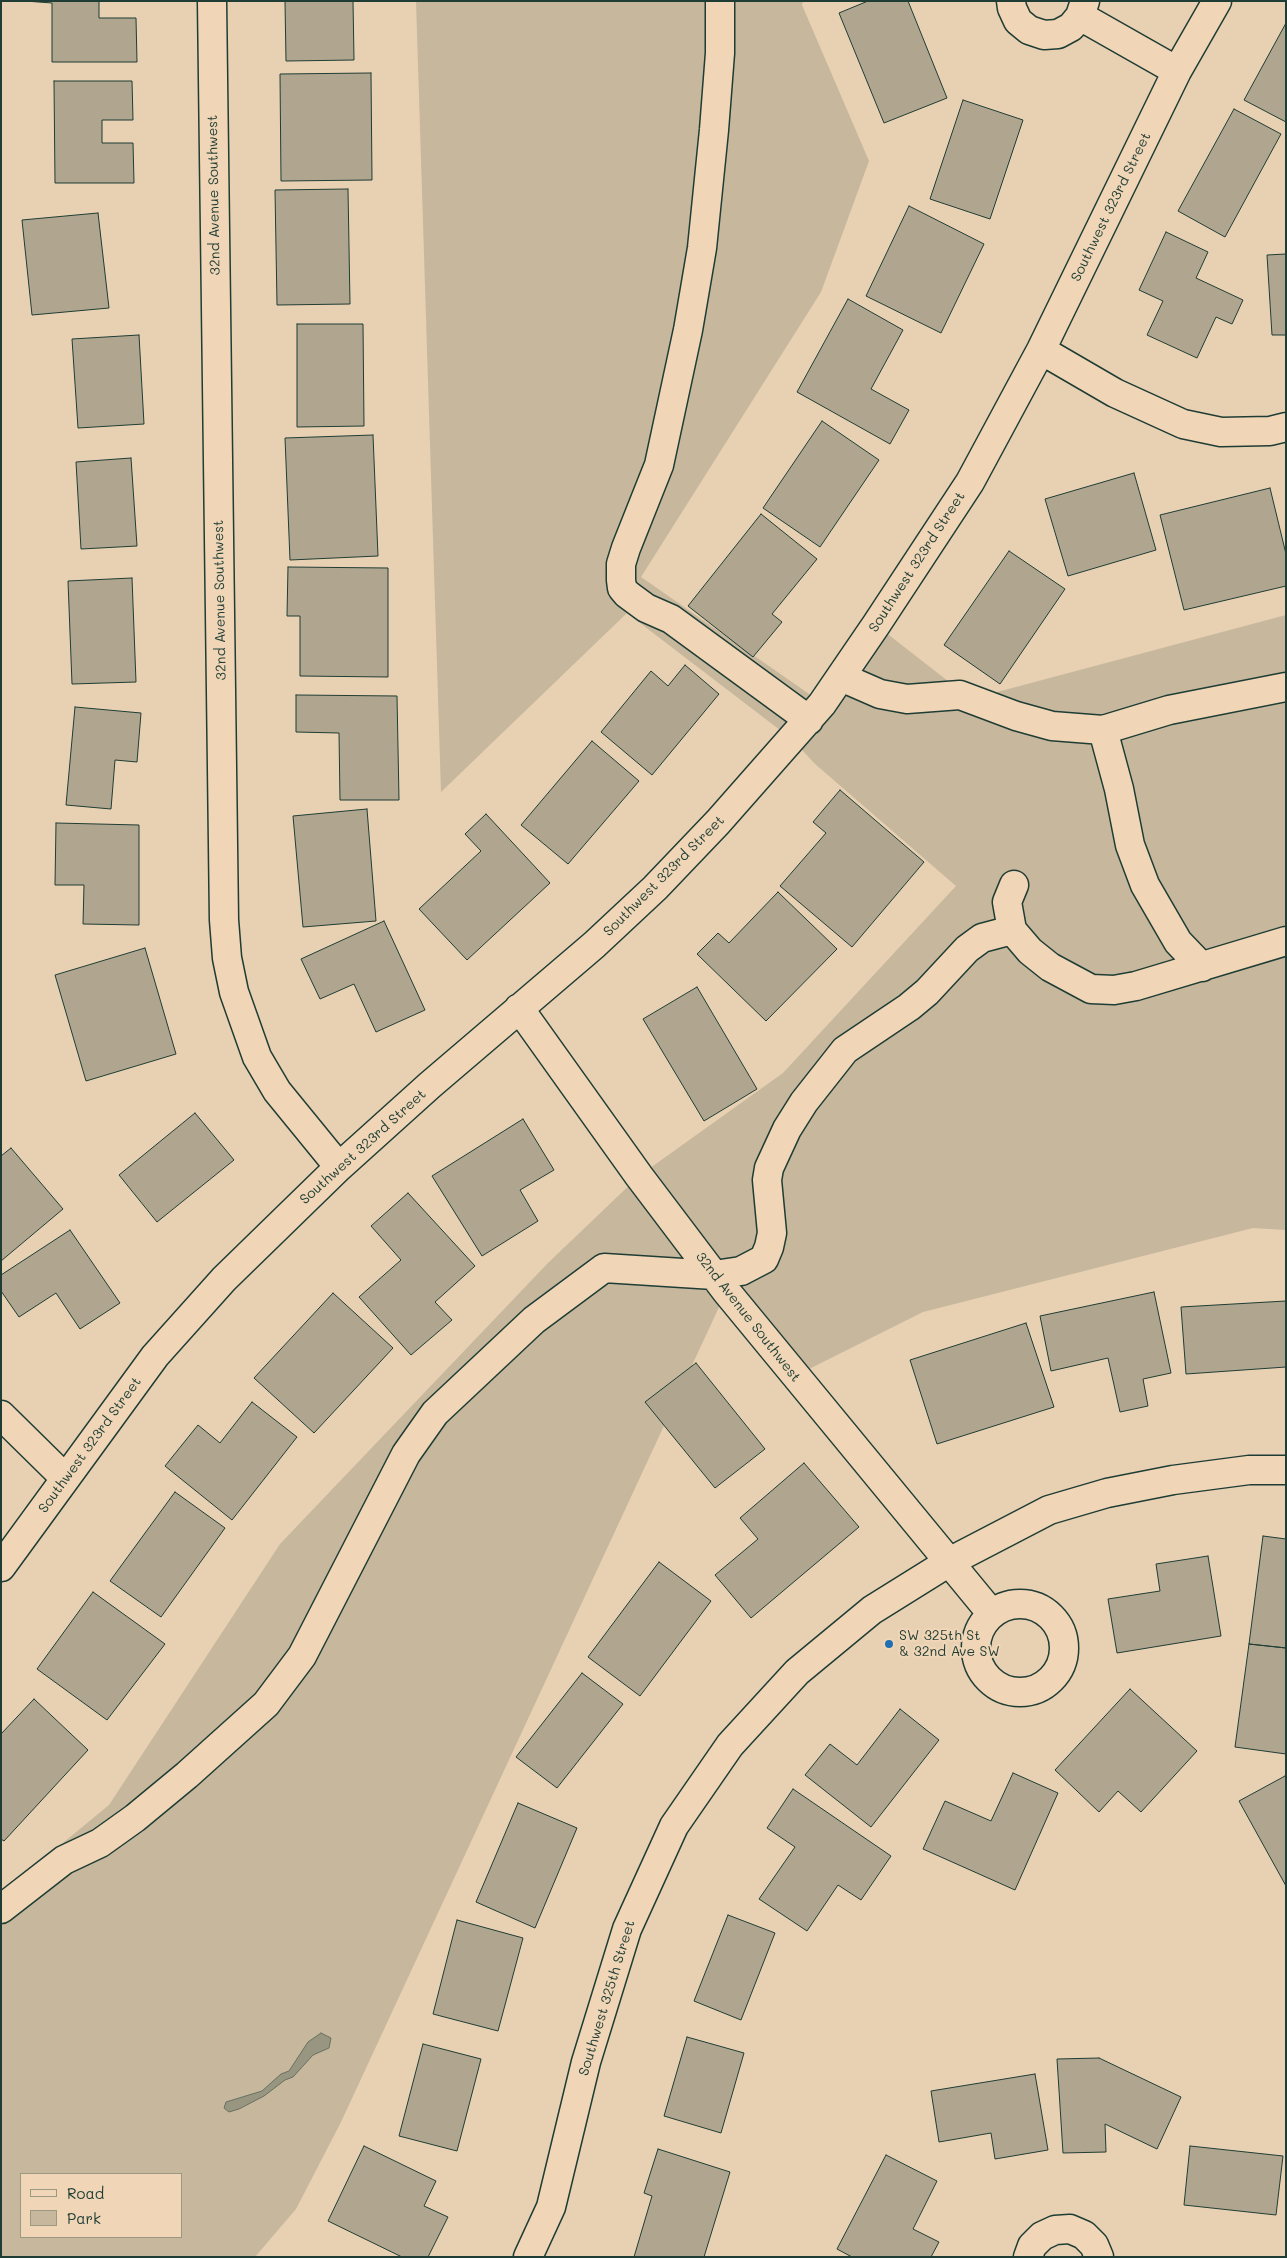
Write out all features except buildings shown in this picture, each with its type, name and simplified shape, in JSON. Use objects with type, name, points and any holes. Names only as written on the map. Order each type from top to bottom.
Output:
[{"type":"street","name":"32nd Avenue Southwest","points":[[212,1],[224,920],[228,958],[234,992],[258,1057],[277,1091],[339,1167]]},
{"type":"street","points":[[720,1],[720,53],[714,130],[702,248],[690,321],[659,465],[623,556],[620,580],[622,588],[627,594],[646,608],[671,619],[809,720]]},
{"type":"street","points":[[1011,1],[1018,20],[1029,30],[1044,35],[1058,34],[1071,27],[1083,8],[1177,71]]},
{"type":"street","name":"Southwest 323rd Street","points":[[1,1567],[155,1356],[224,1279],[339,1167],[519,1008],[594,945],[655,888],[718,822],[809,720],[840,677],[970,482],[1041,350],[1177,71],[1217,1]]},
{"type":"street","points":[[1041,350],[1115,393],[1183,424],[1221,432],[1270,431],[1286,427]]},
{"type":"street","points":[[840,677],[880,694],[907,699],[960,695],[1016,716],[1052,726],[1103,730],[1170,710],[1286,687]]},
{"type":"street","points":[[1103,730],[1119,789],[1130,845],[1145,885],[1178,942],[1202,967]]},
{"type":"street","points":[[1014,885],[1007,902],[1012,930],[1030,951],[1050,967],[1090,989],[1114,990],[1136,986],[1286,941]]},
{"type":"street","points":[[1,1908],[64,1860],[100,1843],[135,1818],[187,1775],[266,1704],[302,1656],[406,1454],[436,1413],[534,1320],[604,1268],[714,1275],[741,1271],[764,1258],[770,1246],[772,1233],[767,1180],[774,1156],[787,1129],[845,1050],[909,1007],[927,992],[967,949],[982,938],[1012,930]]},
{"type":"street","name":"32nd Avenue Southwest","points":[[519,1008],[639,1176],[714,1275],[992,1614]]},
{"type":"street","points":[[1,1415],[65,1478]]},
{"type":"street","name":"Southwest 325th Street","points":[[528,2257],[552,2207],[586,2062],[627,1928],[674,1826],[730,1745],[797,1672],[872,1610],[949,1562],[1049,1510],[1107,1493],[1173,1480],[1249,1470],[1286,1470]]},
{"type":"street","points":[[1028,2257],[1032,2246],[1042,2236],[1055,2230],[1070,2230],[1084,2235],[1094,2245],[1099,2257]]},
{"type":"green space","points":[[416,1],[803,1],[802,5],[869,161],[821,292],[641,577],[822,703],[876,625],[971,699],[1286,615],[1286,1230],[1253,1228],[923,1312],[795,1376],[726,1292],[341,2122],[296,2209],[255,2257],[1,2257],[1,1894],[109,1805],[280,1544],[548,1263],[639,1176],[783,1073],[956,886],[814,763],[793,740],[627,613],[441,792]]},
{"type":"shaded area","points":[[321,2033],[331,2038],[329,2048],[313,2055],[293,2077],[285,2080],[264,2096],[239,2109],[229,2112],[224,2108],[226,2102],[262,2091],[281,2074],[289,2071],[308,2042]]},
{"type":"place","name":"SW 325th St & 32nd Ave SW","points":[[889,1644]]}]
